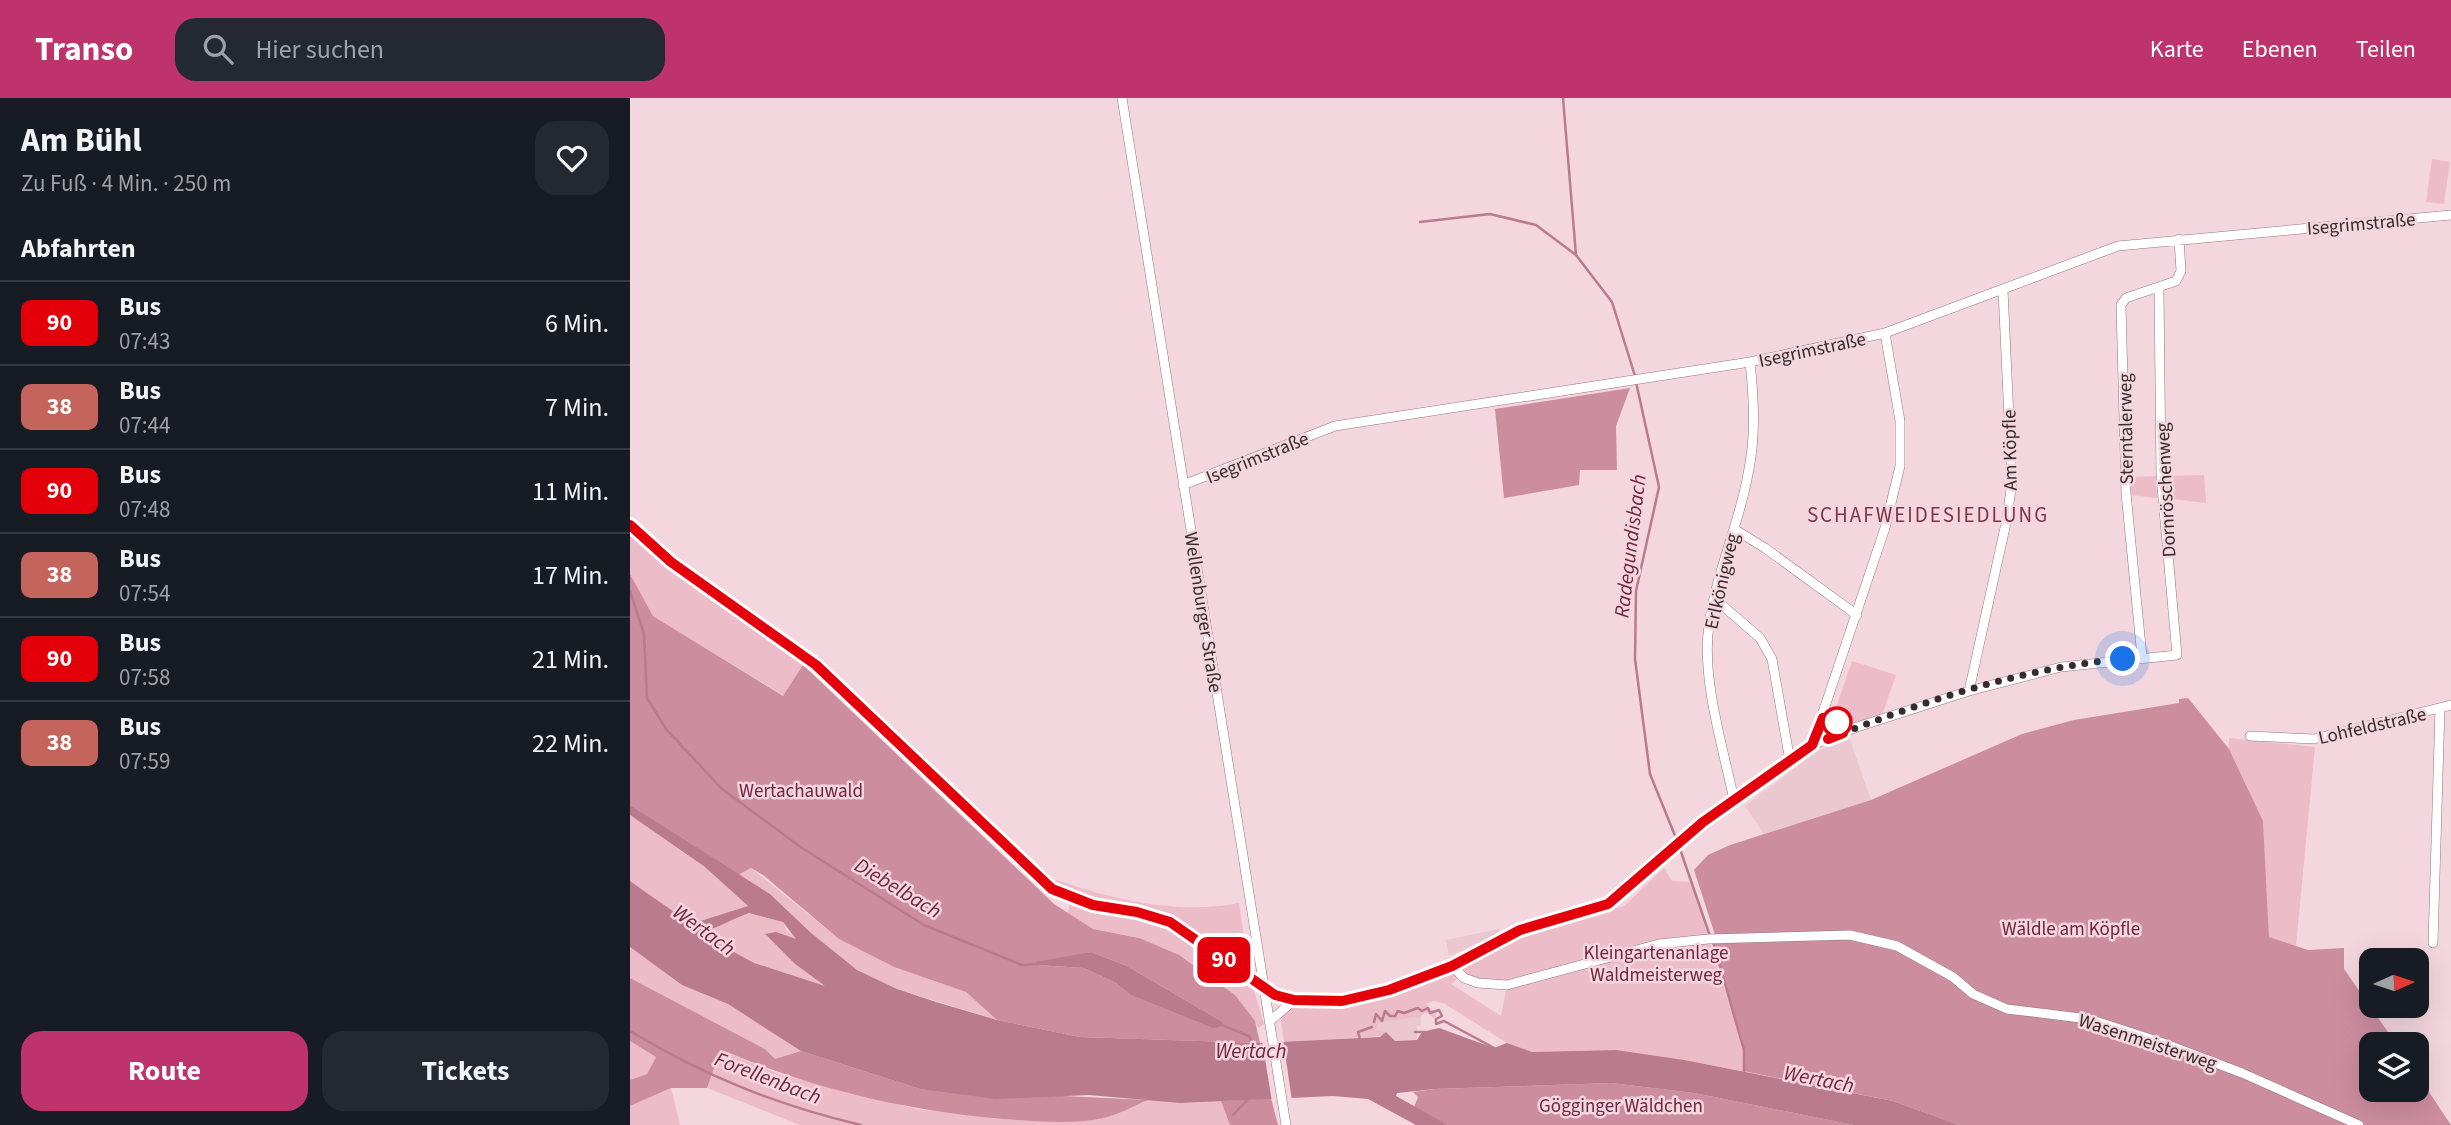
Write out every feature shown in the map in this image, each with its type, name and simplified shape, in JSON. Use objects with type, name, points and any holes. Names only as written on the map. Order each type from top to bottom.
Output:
[{"type":"street","name":"Wellenburger Straße","points":[[1122,98],[1286,1125]]},
{"type":"street","name":"Isegrimstraße","points":[[1184,485],[1335,425],[1750,362],[1885,333],[2118,247],[2219,235],[2451,215]]},
{"type":"street","name":"Sterntalerweg","points":[[2141,657],[2126,493],[2121,305],[2126,298],[2171,285],[2179,277],[2179,239]]},
{"type":"street","name":"Dornröschenweg","points":[[2141,657],[2177,655],[2161,487],[2158,289]]},
{"type":"street","name":"Am Köpfle","points":[[1969,691],[2006,523],[2012,483],[2003,290]]},
{"type":"street","points":[[1812,745],[1892,502],[1902,444],[1885,333]]},
{"type":"street","name":"Erlkönigweg","points":[[1734,800],[1710,673],[1709,625],[1752,453],[1754,426],[1750,362]]},
{"type":"street","points":[[630,525],[671,562],[816,665],[1052,889],[1093,905],[1137,912],[1170,922],[1264,989],[1294,1000],[1342,1001],[1389,990],[1452,966],[1520,930],[1608,904],[1734,800],[1812,745],[1969,691],[2081,663],[2141,657]]},
{"type":"street","points":[[1734,529],[1765,548],[1857,615]]},
{"type":"street","points":[[1715,599],[1766,646],[1772,659],[1790,761]]},
{"type":"street","name":"Lohfeldstraße","points":[[2250,736],[2314,739],[2451,705]]},
{"type":"street","points":[[2433,943],[2440,708]]},
{"type":"street","name":"Wasenmeisterweg","points":[[1452,966],[1464,978],[1478,983],[1507,985],[1659,944],[1711,939],[1850,935],[1897,946],[1953,977],[1973,993],[2007,1009],[2089,1019],[2163,1043],[2242,1073],[2359,1125]]},
{"type":"street","points":[[1232,966],[1257,949]]},
{"type":"street","points":[[1269,1022],[1294,1000]]},
{"type":"shaded area","points":[[1849,737],[1871,800],[1764,834],[1745,806],[1816,752]]},
{"type":"shaded area","points":[[1499,929],[1501,933],[1449,956],[1446,940]]},
{"type":"shaded area","points":[[1405,1016],[1421,1016],[1421,1026],[1417,1026],[1417,1040],[1395,1041],[1376,1030],[1378,1023]]},
{"type":"green space","points":[[2432,159],[2450,162],[2444,204],[2426,202]]},
{"type":"green space","points":[[1630,388],[1616,426],[1617,470],[1580,470],[1579,485],[1504,498],[1495,409]]},
{"type":"green space","points":[[2204,475],[2206,503],[2165,498],[2163,476]]},
{"type":"green space","points":[[2156,476],[2157,498],[2131,495],[2130,477]]},
{"type":"green space","points":[[630,534],[680,577],[803,665],[784,696],[653,616],[630,574]]},
{"type":"green space","name":"Wertachauwald","points":[[630,574],[653,616],[783,696],[803,665],[1054,904],[1093,929],[1139,938],[1179,955],[1235,995],[1255,1021],[1260,1043],[1080,1037],[997,1020],[966,992],[894,967],[839,939],[763,875],[751,868],[738,875],[630,805]],"holes":[[[1091,952],[1127,966],[1221,1021],[1224,1026],[1129,994],[1116,983],[1084,968],[1037,965]]]},
{"type":"green space","points":[[1852,661],[1896,675],[1881,718],[1858,725],[1837,705]]},
{"type":"green space","name":"Wäldle am Köpfle","points":[[2188,698],[2229,749],[2263,821],[2269,937],[2308,950],[2344,948],[2344,969],[2359,991],[2359,1018],[2378,1018],[2388,1032],[2359,1032],[2359,1102],[2429,1102],[2429,1092],[2451,1125],[1959,1125],[1893,1101],[1743,1071],[1744,1050],[1714,947],[1716,938],[1694,870],[1708,855],[1730,845],[1871,800],[2022,734],[2074,720],[2179,703],[2179,699]]},
{"type":"green space","points":[[2229,738],[2315,747],[2296,946],[2269,937],[2263,821],[2229,749]]},
{"type":"green space","points":[[630,815],[705,867],[748,906],[691,925],[630,881]]},
{"type":"green space","points":[[751,868],[839,939],[894,967],[966,992],[997,1020],[897,989],[857,970],[810,932],[770,894],[738,875]]},
{"type":"green space","name":"Kleingartenanlage Waldmeisterweg","points":[[1664,868],[1672,881],[1691,882],[1745,1053],[1743,1071],[1616,1050],[1532,1052],[1507,1043],[1445,1004],[1434,1001],[1426,1004],[1436,1014],[1435,1019],[1426,1012],[1421,1016],[1378,1023],[1376,1030],[1386,1032],[1385,1036],[1284,1042],[1280,1015],[1293,1005],[1343,1005],[1451,971],[1458,978],[1451,984],[1501,1016],[1507,985],[1472,979],[1459,965],[1521,935],[1624,906]]},
{"type":"green space","points":[[1056,880],[1147,904],[1193,907],[1239,903],[1246,950],[1240,955],[1230,954],[1179,919],[1072,893],[1059,886]]},
{"type":"green space","points":[[1070,902],[1137,917],[1179,933],[1254,991],[1264,1024],[1258,1028],[1255,1021],[1139,938],[1093,929],[1068,913]]},
{"type":"green space","points":[[749,913],[783,922],[786,930],[799,940],[765,935],[795,964],[827,988],[754,963],[703,935],[703,930],[715,928]]},
{"type":"green space","points":[[630,947],[682,985],[728,1004],[801,1051],[775,1060],[765,1049],[630,978]]},
{"type":"green space","points":[[630,978],[765,1049],[775,1059],[801,1051],[920,1089],[1148,1100],[1109,1117],[1093,1120],[1060,1122],[980,1117],[906,1106],[833,1089],[727,1052],[714,1068],[707,1088],[671,1088],[630,1106],[630,1080],[647,1074],[656,1057],[630,1041]]},
{"type":"green space","points":[[630,1041],[656,1057],[647,1074],[630,1080]]},
{"type":"green space","points":[[726,1052],[779,1074],[917,1109],[1041,1122],[1103,1118],[1148,1100],[1221,1101],[1230,1125],[800,1125],[707,1088],[714,1068]]},
{"type":"green space","name":"Gögginger Wäldchen","points":[[1611,1083],[1694,1093],[1854,1125],[1448,1125],[1414,1107],[1418,1097],[1413,1092],[1435,1089]]},
{"type":"green space","points":[[671,1088],[680,1125],[630,1125],[630,1106]]},
{"type":"green space","points":[[1271,1098],[1278,1125],[1230,1125],[1221,1101]]},
{"type":"water","name":"Wertach","points":[[630,805],[770,894],[810,932],[857,970],[897,989],[997,1020],[1080,1037],[1260,1043],[1380,1037],[1386,1032],[1395,1041],[1417,1040],[1422,1032],[1439,1028],[1494,1048],[1507,1043],[1532,1052],[1616,1050],[1684,1060],[1893,1101],[1959,1125],[1854,1125],[1694,1093],[1611,1083],[1435,1089],[1397,1093],[1396,1096],[1448,1125],[1416,1125],[1368,1099],[1333,1096],[1180,1103],[1089,1095],[996,1099],[920,1089],[801,1051],[728,1004],[682,985],[630,947],[630,881],[691,924],[748,906],[705,867],[630,815]],"holes":[[[749,913],[783,922],[796,939],[776,932],[765,934],[795,964],[825,986],[754,963],[703,935],[703,930],[715,928]]]},
{"type":"water","points":[[1091,952],[1127,966],[1221,1021],[1225,1026],[1213,1028],[1129,994],[1116,983],[1084,968],[1037,965],[1036,962]]},
{"type":"pier","points":[[1283,1039],[1292,1101],[1272,1102],[1262,1040]]},
{"type":"waterway","name":"Radegundisbach","points":[[1563,98],[1576,255],[1612,302],[1635,376]]},
{"type":"waterway","points":[[1420,222],[1490,214],[1536,225],[1576,255]]},
{"type":"waterway","name":"Radegundisbach","points":[[1636,382],[1659,487],[1636,591],[1635,659],[1650,774],[1678,843]]},
{"type":"waterway","name":"Diebelbach","points":[[630,591],[644,634],[647,698],[666,729],[722,789],[802,848],[924,925],[1022,965],[1039,964]]},
{"type":"waterway","name":"Radegundisbach","points":[[1680,849],[1710,936]]},
{"type":"waterway","name":"Radegundisbach","points":[[1713,942],[1744,1050],[1744,1074]]},
{"type":"waterway","points":[[1374,1022],[1376,1014],[1382,1021],[1385,1011],[1390,1016],[1395,1016],[1398,1011],[1404,1013],[1418,1008],[1422,1011],[1428,1008],[1430,1013],[1439,1010],[1442,1016],[1436,1019],[1436,1024],[1444,1021],[1498,1050]]},
{"type":"waterway","name":"Diebelbach","points":[[1224,1026],[1249,1036],[1255,1046]]},
{"type":"waterway","points":[[1360,1039],[1358,1032],[1372,1027]]},
{"type":"waterway","name":"Forellenbach","points":[[630,1031],[686,1062],[742,1087],[800,1108],[861,1125]]},
{"type":"waterway","points":[[1415,1032],[1425,1032]]},
{"type":"waterway","name":"Forellenbach","points":[[1233,1115],[1250,1097]]},
{"type":"bus line","name":"90","points":[[630,525],[671,562],[816,665],[1052,889],[1069,898],[1093,905],[1137,912],[1170,922],[1209,947],[1269,993],[1294,1000],[1342,1001],[1389,990],[1452,966],[1520,930],[1608,904],[1623,894],[1703,822],[1812,745],[1823,718],[1835,720],[1843,733],[1828,739]]},
{"type":"district","name":"SCHAFWEIDESIEDLUNG","points":[[1928,515]]},
{"type":"route","points":[[1837,722],[1843,733],[1969,691],[2032,674],[2081,663],[2123,659]]}]
